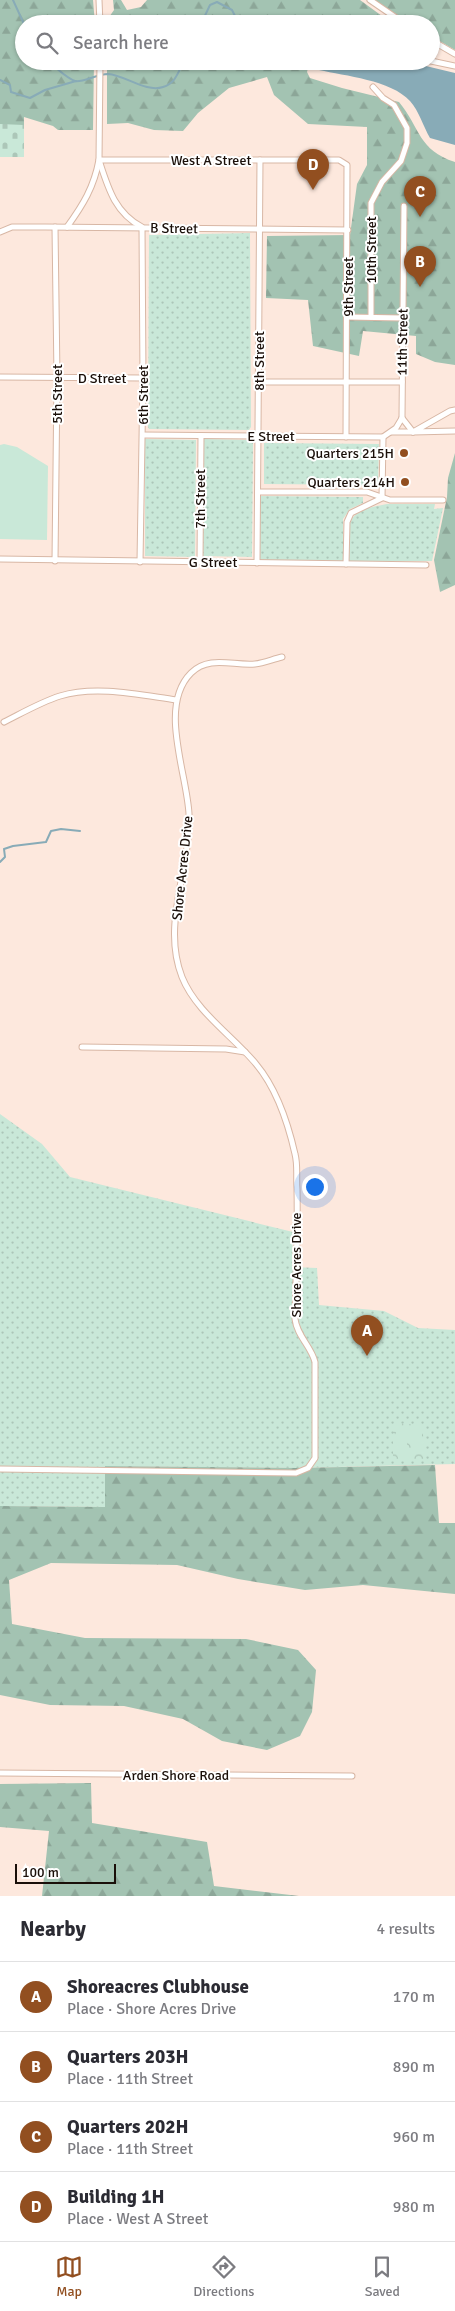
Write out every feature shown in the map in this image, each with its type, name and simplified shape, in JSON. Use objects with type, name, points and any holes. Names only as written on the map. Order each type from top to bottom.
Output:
[{"type":"street","points":[[99,0],[101,15]]},
{"type":"street","points":[[370,0],[391,15]]},
{"type":"street","points":[[440,45],[455,54]]},
{"type":"street","points":[[440,63],[455,66]]},
{"type":"street","points":[[67,227],[88,197],[97,175],[99,160],[100,70]]},
{"type":"street","name":"10th Street","points":[[371,317],[371,203],[382,182],[401,161],[407,143],[407,128],[394,105],[373,88]]},
{"type":"street","points":[[99,160],[109,189],[118,207],[126,217],[142,227]]},
{"type":"street","name":"West A Street","points":[[99,160],[323,160]]},
{"type":"street","name":"8th Street","points":[[257,563],[260,160]]},
{"type":"street","name":"9th Street","points":[[323,160],[344,161],[349,169],[346,437]]},
{"type":"street","name":"11th Street","points":[[402,418],[404,206]]},
{"type":"street","name":"B Street","points":[[0,232],[12,227],[348,230]]},
{"type":"street","name":"5th Street","points":[[55,561],[56,227]]},
{"type":"street","name":"6th Street","points":[[140,562],[143,434],[142,227]]},
{"type":"street","points":[[348,317],[402,318]]},
{"type":"street","name":"D Street","points":[[0,378],[143,378]]},
{"type":"street","points":[[259,382],[402,382]]},
{"type":"street","points":[[413,432],[455,410]]},
{"type":"street","points":[[402,418],[413,432]]},
{"type":"street","name":"E Street","points":[[143,434],[383,437],[392,432],[400,424],[402,418]]},
{"type":"street","points":[[392,432],[455,431]]},
{"type":"street","name":"7th Street","points":[[200,436],[200,562]]},
{"type":"street","points":[[382,498],[383,437]]},
{"type":"street","points":[[258,492],[367,492],[382,498],[443,500]]},
{"type":"street","points":[[346,564],[347,522],[350,513],[382,498]]},
{"type":"street","name":"G Street","points":[[0,559],[426,565]]},
{"type":"street","name":"Shore Acres Drive","points":[[0,1470],[296,1473],[303,1471],[313,1463],[316,1450],[315,1362],[313,1352],[296,1329],[296,1155],[285,1118],[270,1083],[246,1052],[193,996],[182,978],[176,952],[177,900],[190,826],[176,729],[176,700],[178,692],[184,680],[203,665],[225,662],[258,664],[282,656]]},
{"type":"street","points":[[4,722],[59,696],[74,692],[137,694],[176,700]]},
{"type":"street","points":[[82,1047],[226,1049],[246,1052]]},
{"type":"street","name":"Arden Shore Road","points":[[0,1773],[352,1776]]},
{"type":"green space","points":[[0,0],[93,0],[94,15],[15,15],[15,70],[94,70],[93,130],[58,130],[53,126],[24,117],[24,155],[0,154]]},
{"type":"green space","points":[[113,0],[121,0],[127,10],[141,7],[147,0],[360,0],[381,15],[110,15],[114,10]]},
{"type":"green space","points":[[373,0],[455,0],[455,50],[440,41],[440,15],[397,15]]},
{"type":"green space","points":[[107,70],[308,70],[310,78],[399,102],[427,145],[443,157],[455,162],[455,365],[435,362],[416,354],[416,336],[363,331],[359,356],[313,346],[308,300],[266,298],[267,236],[350,235],[357,184],[367,165],[367,127],[308,124],[274,95],[267,77],[229,88],[198,113],[183,131],[154,130],[128,123],[107,124]]},
{"type":"green space","points":[[0,124],[24,125],[24,157],[0,157]]},
{"type":"green space","points":[[250,233],[251,427],[249,430],[149,429],[149,235]]},
{"type":"green space","points":[[145,439],[196,440],[195,557],[145,556]]},
{"type":"green space","points":[[204,439],[253,440],[252,557],[203,556]]},
{"type":"green space","points":[[264,443],[379,444],[378,485],[264,484]]},
{"type":"green space","points":[[0,445],[17,447],[48,466],[47,540],[0,539]]},
{"type":"green space","points":[[455,453],[455,585],[440,592],[434,560],[447,497],[448,478]]},
{"type":"green space","points":[[260,496],[363,497],[363,503],[350,509],[343,519],[343,561],[259,560]]},
{"type":"green space","points":[[387,504],[435,504],[434,509],[443,508],[432,561],[349,561],[349,527],[351,520],[362,511]]},
{"type":"green space","points":[[0,1114],[42,1144],[70,1177],[293,1232],[292,1267],[317,1268],[319,1305],[384,1311],[418,1328],[455,1330],[455,1464],[297,1468],[105,1466],[105,1507],[0,1506]]},
{"type":"green space","points":[[393,1424],[424,1424],[425,1459],[393,1459]]},
{"type":"green space","points":[[396,1430],[407,1430],[407,1454],[396,1454]]},
{"type":"green space","points":[[411,1430],[422,1430],[422,1454],[411,1454]]},
{"type":"green space","points":[[435,1465],[439,1523],[455,1523],[455,1594],[363,1585],[305,1590],[238,1579],[177,1565],[51,1563],[9,1580],[12,1624],[85,1638],[246,1639],[298,1650],[316,1670],[312,1712],[300,1736],[267,1750],[222,1741],[183,1719],[124,1706],[50,1705],[0,1695],[0,1506],[105,1507],[105,1466],[297,1468]]},
{"type":"green space","points":[[91,1783],[92,1823],[207,1842],[214,1886],[299,1896],[42,1896],[49,1831],[0,1827],[0,1784]]},
{"type":"water","points":[[440,69],[455,73],[455,145],[430,138],[413,105],[402,94],[367,80],[319,70]]},
{"type":"waterway","points":[[13,0],[20,15]]},
{"type":"waterway","points":[[205,15],[210,5],[217,2],[232,10],[234,15]]},
{"type":"waterway","points":[[59,70],[75,81],[108,74],[150,88],[163,87],[171,83],[180,70]]},
{"type":"waterway","points":[[0,80],[10,85],[11,92],[30,98],[45,90],[76,81]]},
{"type":"waterway","points":[[0,862],[5,857],[4,849],[46,842],[51,831],[61,829],[80,831]]},
{"type":"place","name":"Building 1H","points":[[313,190]]},
{"type":"place","name":"Quarters 202H","points":[[420,217]]},
{"type":"place","name":"Quarters 203H","points":[[420,287]]},
{"type":"place","name":"Quarters 215H","points":[[404,453]]},
{"type":"place","name":"Quarters 214H","points":[[405,482]]},
{"type":"place","name":"Shoreacres Clubhouse","points":[[367,1356]]}]
